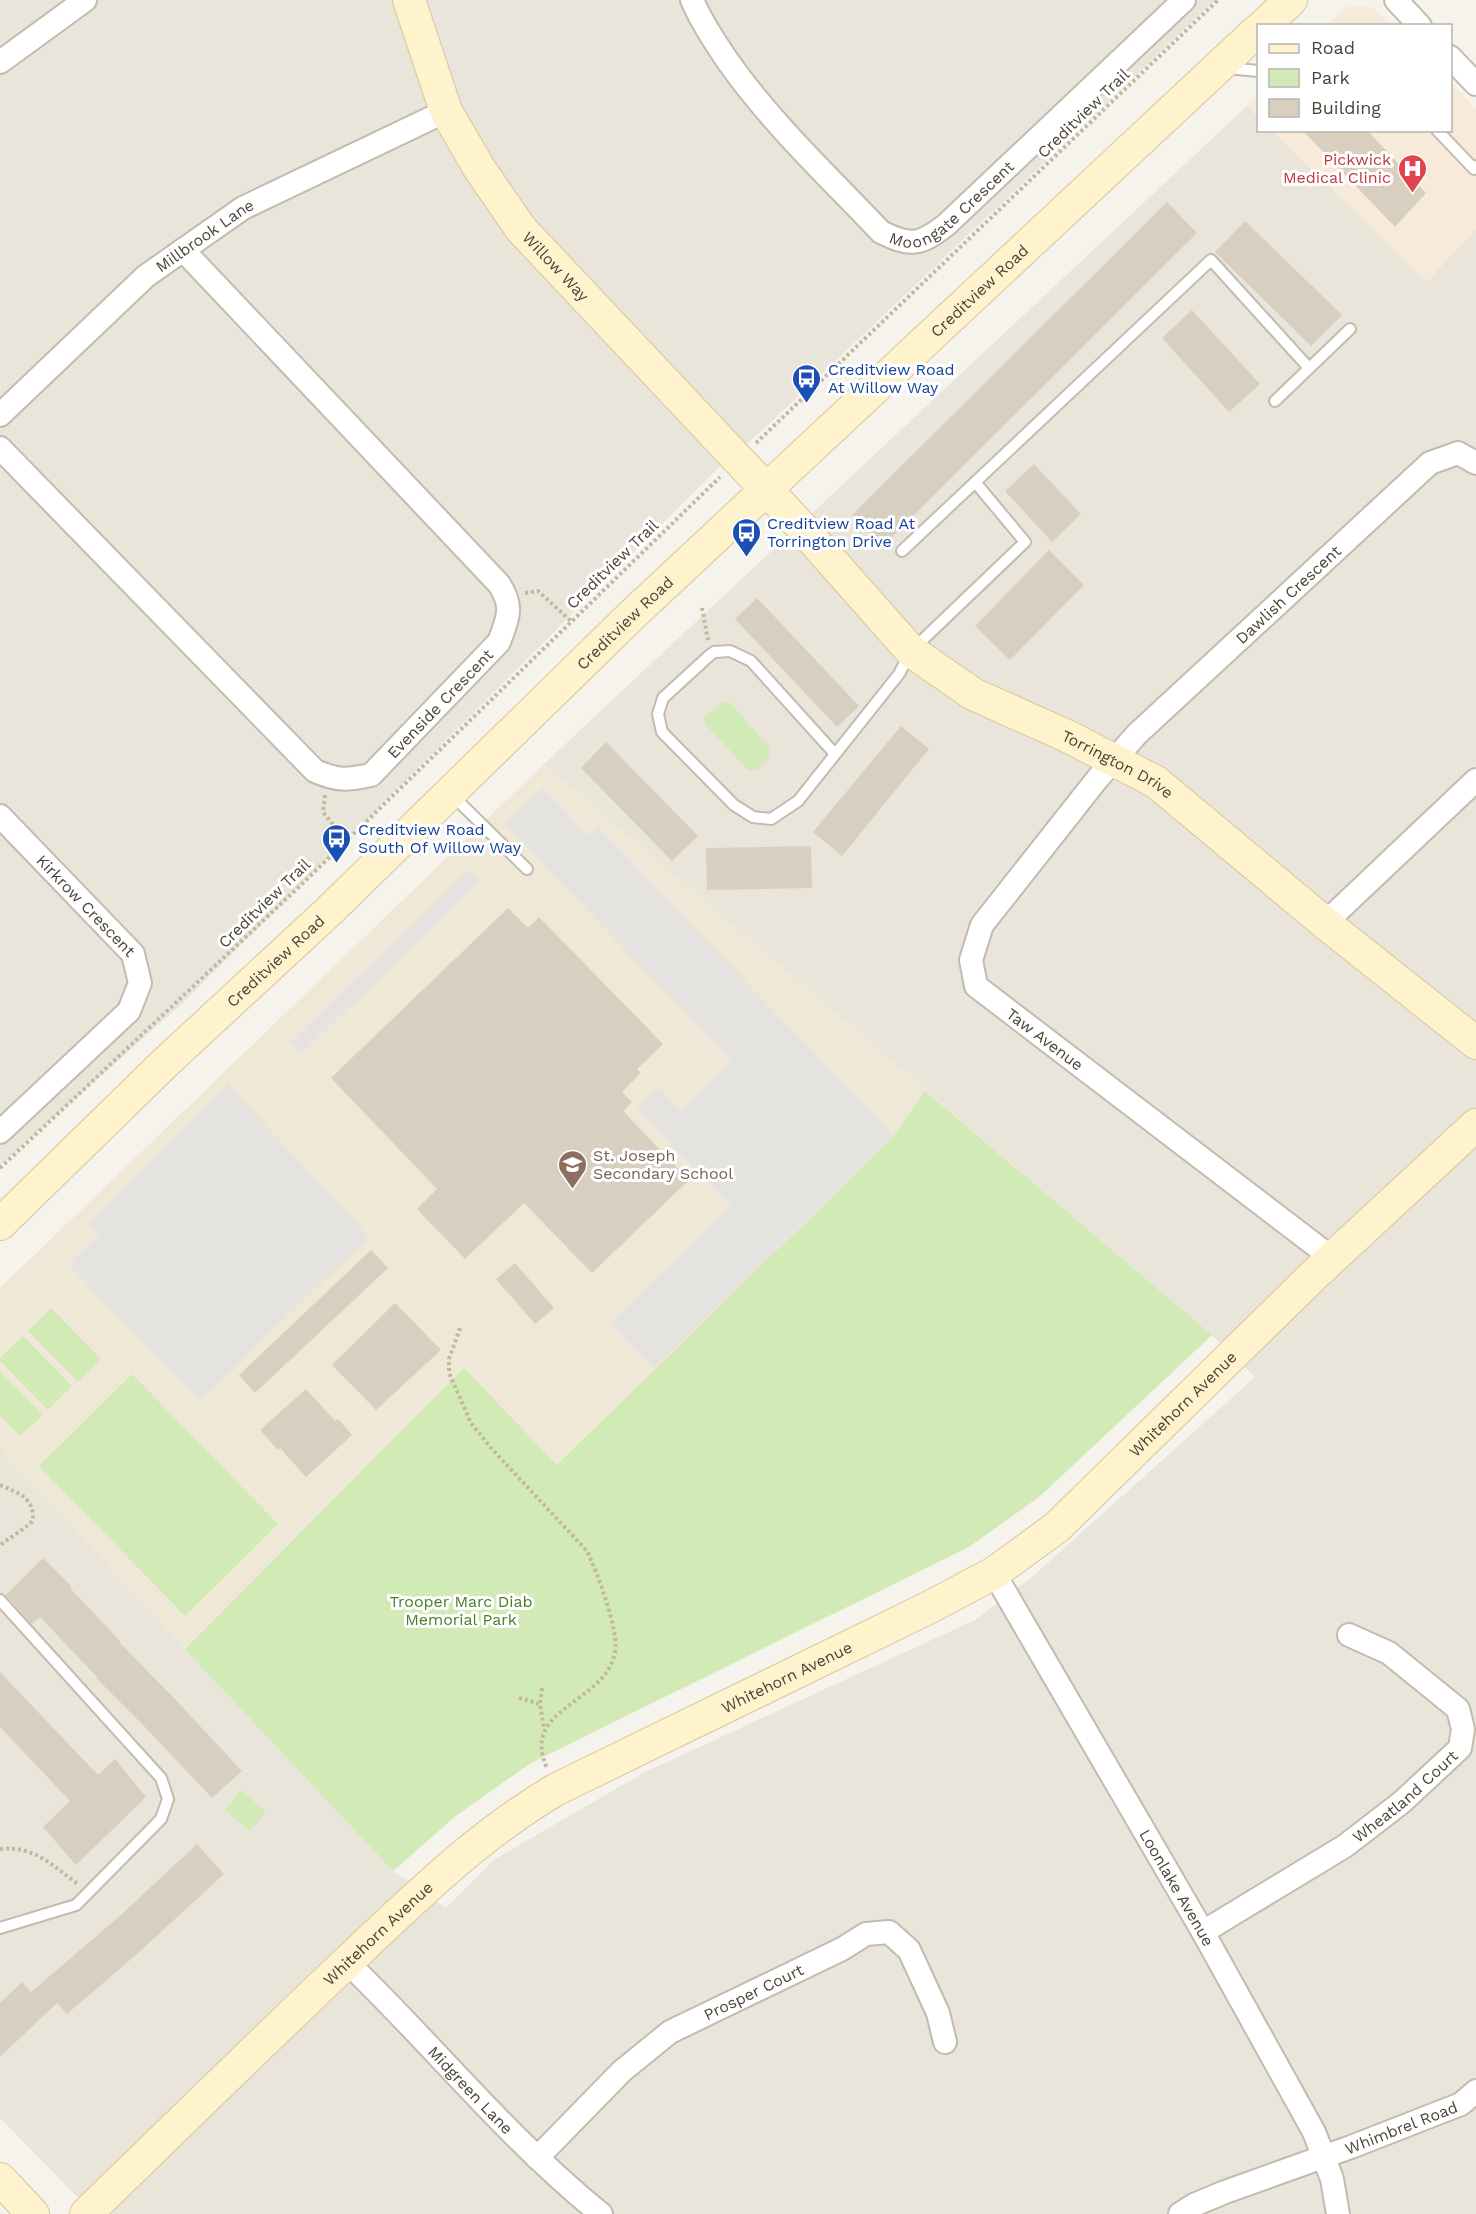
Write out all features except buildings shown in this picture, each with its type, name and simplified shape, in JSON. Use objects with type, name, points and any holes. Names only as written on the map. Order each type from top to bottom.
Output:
[{"type":"street","points":[[0,63],[85,0]]},
{"type":"street","name":"Willow Way","points":[[409,0],[446,111],[478,168],[521,229],[765,489]]},
{"type":"street","name":"Moongate Crescent","points":[[692,0],[720,49],[745,85],[768,112],[881,232],[898,241],[913,243],[928,239],[946,225],[1184,0]]},
{"type":"street","points":[[1265,24],[1291,0]]},
{"type":"street","points":[[1396,0],[1418,24]]},
{"type":"street","name":"Creditview Road","points":[[0,1224],[166,1062],[328,912],[632,615],[1257,31]]},
{"type":"street","points":[[1452,59],[1476,84]]},
{"type":"street","name":"Millbrook Lane","points":[[0,415],[146,276],[243,208],[446,111]]},
{"type":"street","points":[[183,250],[499,584],[507,596]]},
{"type":"street","points":[[0,448],[315,771],[328,777]]},
{"type":"street","name":"Dawlish Crescent","points":[[1113,761],[1137,734],[1430,463],[1458,453],[1476,463]]},
{"type":"street","name":"Torrington Drive","points":[[765,489],[911,651],[973,694],[1067,736],[1156,782],[1325,923],[1476,1043]]},
{"type":"street","name":"Evenside Crescent","points":[[328,777],[344,780],[370,775],[499,642],[509,616],[507,596]]},
{"type":"street","name":"Taw Avenue","points":[[1113,761],[982,925],[971,960],[976,986],[1332,1258]]},
{"type":"street","points":[[1325,923],[1476,780]]},
{"type":"street","name":"Kirkrow Crescent","points":[[0,816],[132,954],[140,983],[129,1011],[0,1132]]},
{"type":"street","name":"Whitehorn Avenue","points":[[86,2214],[347,1962],[464,1854],[523,1810],[557,1790],[930,1607],[994,1572],[1057,1527],[1332,1258],[1476,1125]]},
{"type":"street","name":"Loonlake Avenue","points":[[994,1572],[1203,1932],[1314,2132],[1332,2179],[1338,2214]]},
{"type":"street","name":"Wheatland Court","points":[[1203,1932],[1346,1846],[1402,1802],[1460,1748],[1463,1730],[1458,1708],[1389,1653],[1349,1635]]},
{"type":"street","name":"Prosper Court","points":[[537,2158],[622,2071],[670,2032],[842,1949],[866,1934],[889,1932],[909,1950],[938,2013],[945,2042]]},
{"type":"street","name":"Midgreen Lane","points":[[347,1962],[537,2158],[568,2188],[601,2214]]},
{"type":"street","name":"Whimbrel Road","points":[[1324,2156],[1461,2104],[1476,2091]]},
{"type":"street","points":[[1180,2214],[1194,2205],[1225,2192],[1324,2156]]},
{"type":"street","points":[[0,2179],[33,2214]]},
{"type":"lane","points":[[1218,67],[1257,71]]},
{"type":"lane","points":[[1439,132],[1474,170],[1476,166]]},
{"type":"lane","points":[[902,551],[1211,260],[1309,368]]},
{"type":"lane","points":[[1275,401],[1350,329]]},
{"type":"lane","points":[[835,754],[751,662],[730,651],[714,652],[663,698],[658,714],[662,732],[734,805],[753,817],[771,819],[798,801],[899,674],[911,651],[1025,542],[975,482]]},
{"type":"lane","points":[[450,792],[527,869]]},
{"type":"lane","points":[[0,1600],[160,1778],[168,1799],[161,1819],[76,1905],[0,1928]]},
{"type":"path","name":"Creditview Trail","points":[[757,442],[1218,0]]},
{"type":"path","name":"Creditview Trail","points":[[0,1168],[300,886],[722,475]]},
{"type":"path","points":[[507,596],[538,591],[571,621]]},
{"type":"path","points":[[702,608],[710,656]]},
{"type":"path","points":[[328,777],[322,812],[345,840]]},
{"type":"path","points":[[460,1328],[448,1359],[449,1373],[471,1423],[491,1448],[587,1551],[615,1635],[615,1651],[611,1667],[599,1683],[553,1718],[544,1732],[541,1754],[557,1790]]},
{"type":"path","points":[[0,1485],[25,1496],[33,1512],[33,1520],[30,1524],[0,1545]]},
{"type":"path","points":[[542,1688],[540,1704],[544,1732]]},
{"type":"path","points":[[519,1698],[540,1704]]},
{"type":"path","points":[[0,1849],[15,1847],[34,1852],[89,1893]]},
{"type":"shaded area","points":[[0,0],[1215,0],[766,427],[712,474],[184,1002],[0,1165]]},
{"type":"shaded area","points":[[1346,7],[1372,7],[1390,24],[1328,24]]},
{"type":"shaded area","points":[[1452,85],[1476,109],[1476,229],[1427,282],[1273,132],[1452,132]]},
{"type":"shaded area","points":[[1257,95],[1257,116],[1247,106]]},
{"type":"shaded area","points":[[1247,106],[1257,116],[1257,132],[1273,132],[1427,281],[1476,229],[1476,2214],[94,2214],[0,2118],[0,1448],[393,1871],[446,1908],[495,1859],[645,1772],[975,1620],[1032,1577],[1255,1377],[1212,1335],[544,764]]},
{"type":"shaded area","name":"St. Joseph Secondary School","points":[[544,764],[1212,1335],[1039,1497],[969,1547],[718,1669],[464,1369],[185,1649],[0,1448],[0,1288]]},
{"type":"shaded area","points":[[543,788],[588,836],[598,827],[894,1136],[654,1368],[610,1323],[731,1206],[637,1109],[659,1088],[681,1111],[732,1061],[505,825]]},
{"type":"shaded area","points":[[468,871],[479,882],[301,1054],[290,1042]]},
{"type":"shaded area","points":[[228,1084],[369,1237],[200,1401],[68,1264],[100,1234],[89,1222]]},
{"type":"green space","points":[[722,702],[729,702],[770,748],[769,758],[757,770],[748,770],[706,725],[704,717]]},
{"type":"green space","name":"Trooper Marc Diab Memorial Park","points":[[925,1091],[1212,1335],[1039,1497],[969,1547],[531,1763],[457,1815],[393,1871],[185,1649],[464,1368],[557,1465],[894,1136]]},
{"type":"green space","points":[[51,1308],[101,1359],[78,1382],[28,1331]]},
{"type":"green space","points":[[23,1336],[72,1386],[48,1410],[0,1361],[0,1358]]},
{"type":"green space","points":[[0,1371],[43,1415],[20,1436],[0,1416]]},
{"type":"green space","points":[[132,1374],[278,1524],[185,1616],[39,1466]]},
{"type":"green space","points":[[241,1790],[266,1812],[250,1831],[225,1810]]},
{"type":"place","name":"Pickwick Medical Clinic","points":[[1412,194]]},
{"type":"place","name":"Creditview Road At Willow Way","points":[[807,404]]},
{"type":"place","name":"Creditview Road At Torrington Drive","points":[[746,558]]},
{"type":"place","name":"Creditview Road South Of Willow Way","points":[[337,864]]},
{"type":"place","name":"St. Joseph Secondary School","points":[[572,1190]]}]
